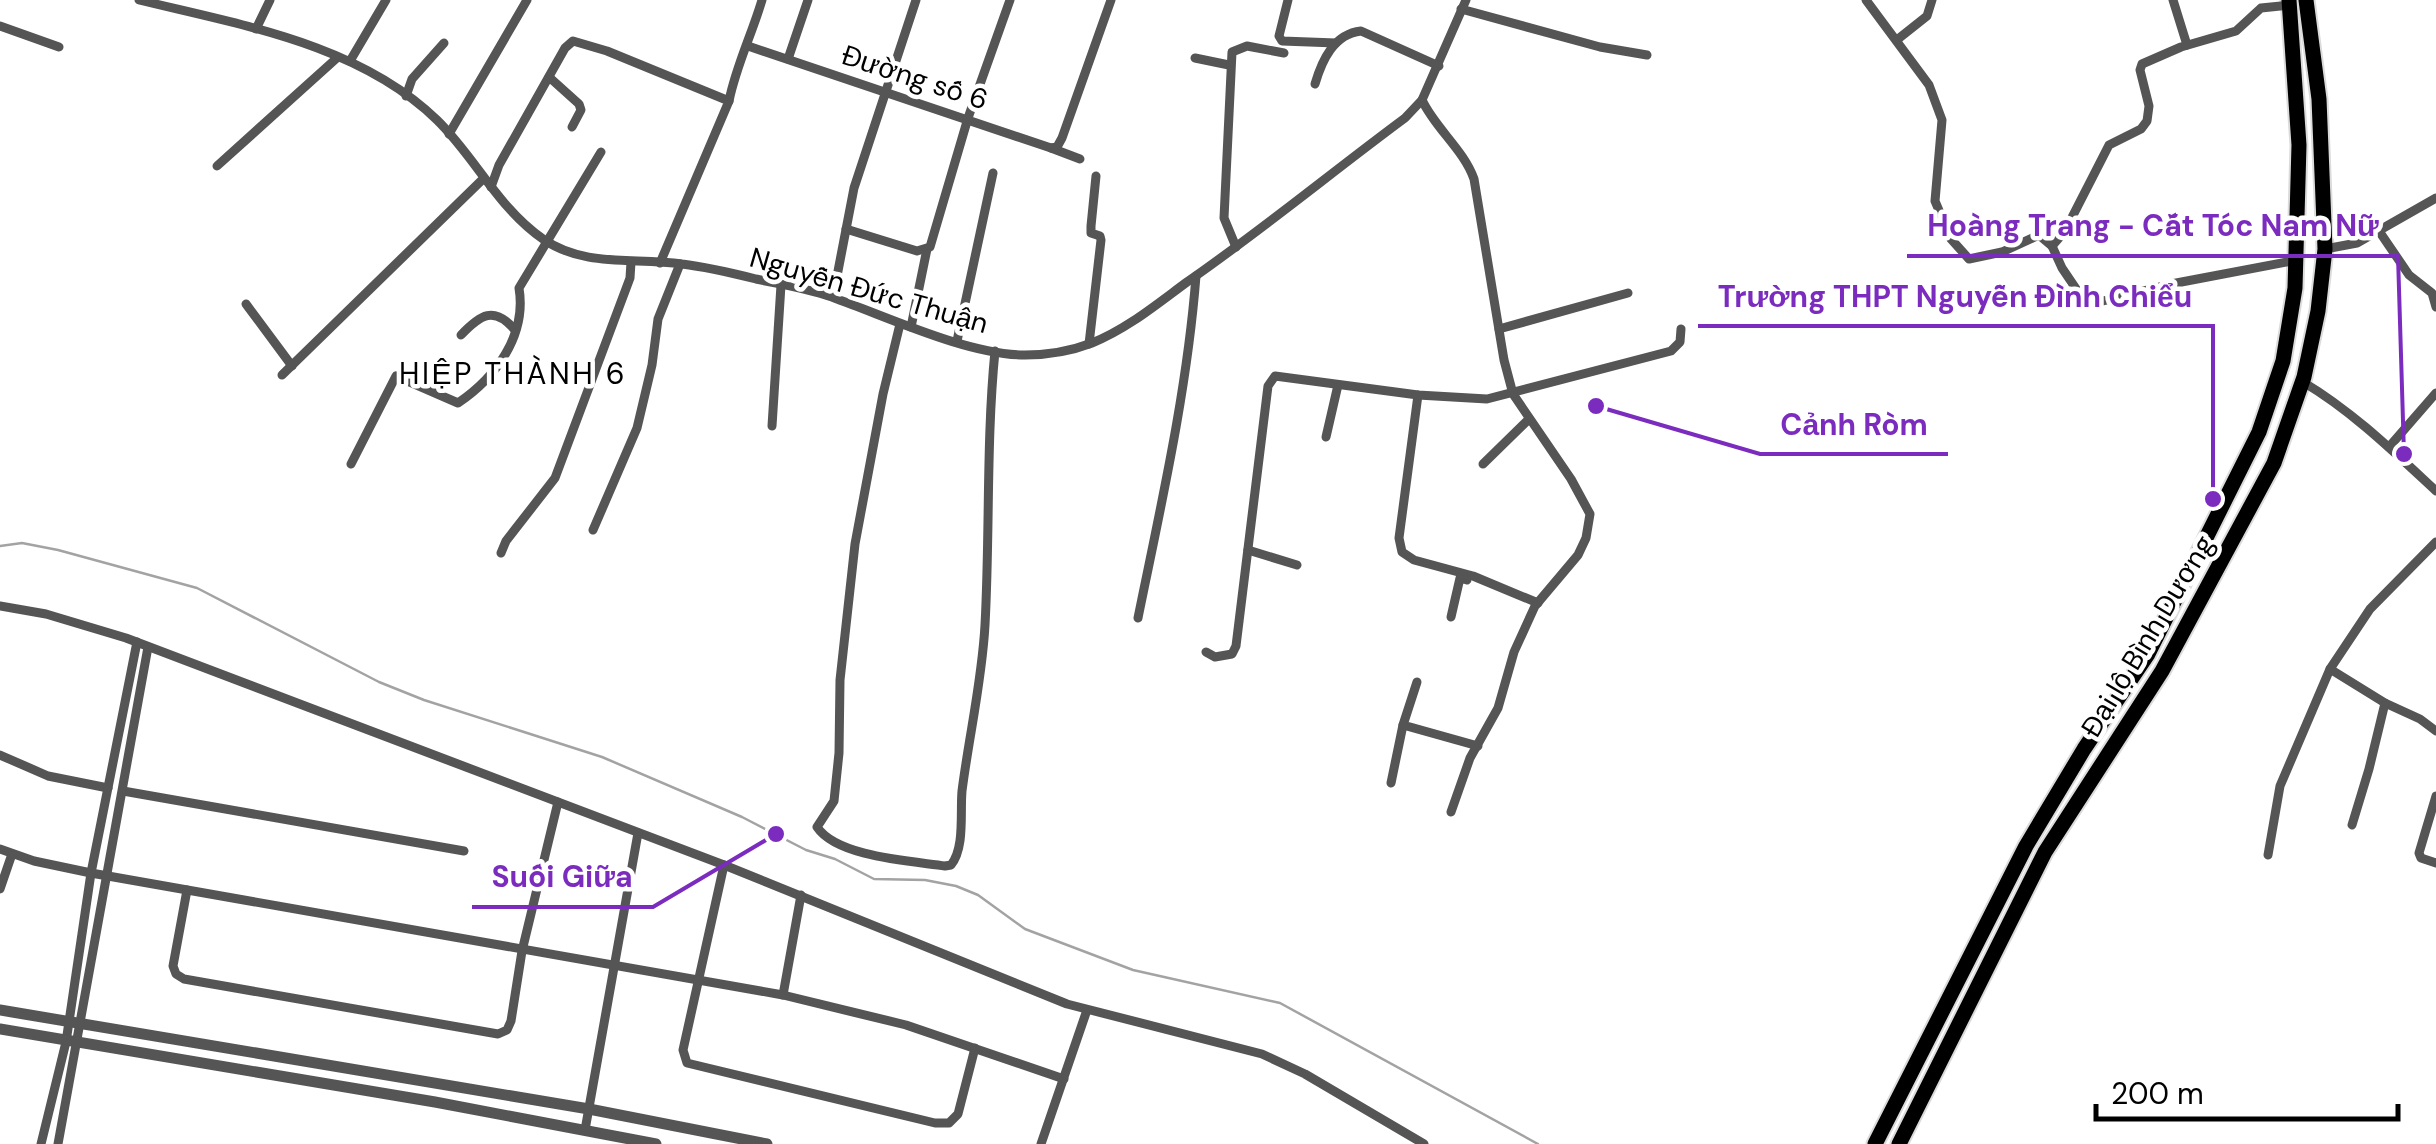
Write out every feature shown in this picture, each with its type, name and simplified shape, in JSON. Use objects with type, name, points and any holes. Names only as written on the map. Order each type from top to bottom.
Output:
[{"type":"highway","name":"Đại lộ Bình Dương","points":[[1900,1144],[2045,852],[2162,671],[2274,463],[2302,382],[2318,311],[2325,249],[2319,99],[2306,0]]},
{"type":"highway","name":"Đại lộ Bình Dương","points":[[1875,1144],[2026,846],[2084,748],[2148,654],[2259,432],[2282,361],[2297,254],[2298,145],[2289,2]]},
{"type":"highway","points":[[2297,254],[2325,249]]},
{"type":"street","name":"Nguyễn Đức Thuận","points":[[139,0],[256,29],[350,62],[406,96],[449,134],[528,227],[549,243],[586,258],[680,264],[781,285],[833,297],[905,326],[1023,355],[1063,352],[1089,344],[1129,323],[1236,248],[1405,118],[1422,100],[1464,5]]},
{"type":"street","points":[[256,29],[270,0]]},
{"type":"street","points":[[350,62],[386,0]]},
{"type":"street","points":[[449,134],[527,0]]},
{"type":"street","points":[[660,263],[729,101],[733,79],[762,0]]},
{"type":"street","points":[[788,59],[808,0]]},
{"type":"street","points":[[833,297],[854,188],[916,0]]},
{"type":"street","points":[[995,350],[988,422],[985,625],[957,856],[951,866],[888,859],[830,839],[817,827],[834,802],[840,680],[856,544],[882,394],[927,250],[936,234],[968,118],[1010,0]]},
{"type":"street","points":[[1051,148],[1062,138],[1112,0]]},
{"type":"street","points":[[1288,0],[1279,36],[1282,40],[1336,43]]},
{"type":"street","points":[[1866,0],[1929,85],[1942,120],[1935,201],[1951,239],[1968,259],[2002,252],[2039,235],[2052,246],[2068,280],[2086,305],[2297,254]]},
{"type":"street","points":[[1898,39],[1928,16],[1932,0]]},
{"type":"street","points":[[2173,0],[2187,46]]},
{"type":"street","points":[[2052,246],[2065,230],[2109,145],[2141,129],[2147,121],[2149,106],[2142,64],[2236,31],[2261,8],[2289,2]]},
{"type":"street","points":[[1464,5],[1600,47],[1647,56]]},
{"type":"street","points":[[0,26],[59,47]]},
{"type":"street","points":[[1315,84],[1330,48],[1348,33],[1361,31],[1439,66]]},
{"type":"street","points":[[282,375],[487,183],[565,48],[573,41],[729,101]]},
{"type":"street","points":[[406,96],[412,79],[444,43]]},
{"type":"street","name":"Đường số 6","points":[[748,46],[1080,159]]},
{"type":"street","points":[[1236,248],[1224,218],[1232,52],[1247,46],[1284,53]]},
{"type":"street","points":[[217,166],[338,57]]},
{"type":"street","points":[[1194,58],[1230,66]]},
{"type":"street","points":[[549,78],[579,104],[581,110],[572,128]]},
{"type":"street","points":[[1422,100],[1440,132],[1470,167],[1474,179],[1514,394],[1590,514],[1586,538],[1578,554],[1536,604],[1514,652],[1498,708],[1470,758],[1451,812]]},
{"type":"street","points":[[350,464],[396,376],[460,402],[500,366],[515,330],[519,288],[601,152]]},
{"type":"street","points":[[957,340],[993,174]]},
{"type":"street","points":[[1089,344],[1101,240],[1091,233],[1096,176]]},
{"type":"street","points":[[2325,249],[2357,243],[2436,198]]},
{"type":"street","points":[[846,229],[917,251],[927,250]]},
{"type":"street","points":[[2379,231],[2410,275],[2433,295],[2436,307]]},
{"type":"street","points":[[500,553],[555,478],[630,278],[631,262]]},
{"type":"street","points":[[592,530],[637,428],[658,319],[680,264]]},
{"type":"street","points":[[1138,618],[1172,454],[1196,276]]},
{"type":"street","points":[[772,426],[781,285]]},
{"type":"street","points":[[1500,329],[1628,294]]},
{"type":"street","points":[[246,304],[292,366]]},
{"type":"street","points":[[461,335],[481,316],[490,315],[507,320],[515,330]]},
{"type":"street","points":[[1206,652],[1215,657],[1232,654],[1236,646],[1257,466],[1271,379],[1275,376],[1418,395],[1487,399],[1671,351],[1680,342],[1681,329]]},
{"type":"street","points":[[2302,382],[2389,447],[2436,492]]},
{"type":"street","points":[[1326,437],[1338,385]]},
{"type":"street","points":[[2389,447],[2436,393]]},
{"type":"street","points":[[1418,395],[1398,538],[1402,552],[1414,560],[1472,576],[1536,604]]},
{"type":"street","points":[[1483,464],[1529,419]]},
{"type":"street","points":[[2268,855],[2280,786],[2330,670],[2370,609],[2436,542]]},
{"type":"street","points":[[1248,550],[1298,564]]},
{"type":"street","points":[[1452,617],[1460,578],[1536,604]]},
{"type":"street","points":[[0,606],[74,621],[137,642],[724,865],[1088,1010],[1262,1054],[1305,1074],[1424,1144]]},
{"type":"street","points":[[58,1144],[91,872],[137,642]]},
{"type":"street","points":[[75,1022],[108,876],[148,647]]},
{"type":"street","points":[[2330,670],[2436,731]]},
{"type":"street","points":[[1390,783],[1417,682]]},
{"type":"street","points":[[2352,825],[2385,703]]},
{"type":"street","points":[[1403,724],[1478,746]]},
{"type":"street","points":[[0,755],[48,776],[108,788]]},
{"type":"street","points":[[122,791],[464,852]]},
{"type":"street","points":[[2436,796],[2418,853],[2436,863]]},
{"type":"street","points":[[187,890],[173,966],[184,979],[498,1034],[511,1021],[522,951],[558,802]]},
{"type":"street","points":[[585,1130],[638,833]]},
{"type":"street","points":[[0,850],[108,876],[782,996],[906,1025],[1064,1079]]},
{"type":"street","points":[[0,889],[12,854]]},
{"type":"street","points":[[724,865],[683,1050],[687,1063],[936,1123],[950,1123],[958,1114],[975,1048]]},
{"type":"street","points":[[782,996],[801,896]]},
{"type":"street","points":[[0,1010],[767,1144]]},
{"type":"street","points":[[1041,1144],[1088,1010]]},
{"type":"street","points":[[0,1029],[656,1144]]},
{"type":"street","points":[[41,1144],[72,1043]]},
{"type":"waterway","points":[[0,546],[22,543],[58,550],[197,588],[379,682],[602,757],[874,879],[925,880],[956,886],[978,895],[1025,929],[1133,970],[1280,1003],[1538,1144]]},
{"type":"place","name":"Cảnh Ròm","points":[[1596,406]]},
{"type":"place","name":"Hoàng Trang - Cắt Tóc Nam Nữ","points":[[2404,454]]},
{"type":"place","name":"Trường THPT Nguyễn Đình Chiểu","points":[[2213,499]]},
{"type":"place","name":"Suối Giữa","points":[[776,834]]},
{"type":"district","name":"HIỆP THÀNH 6","points":[[513,374]]}]
